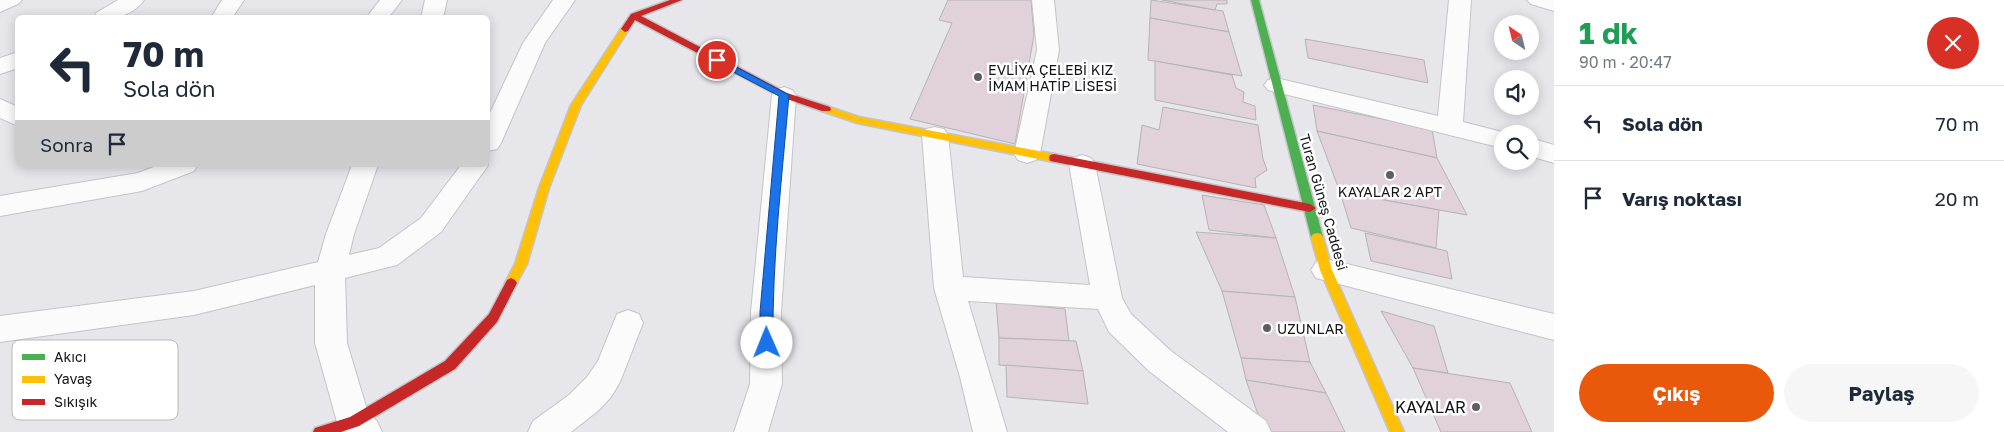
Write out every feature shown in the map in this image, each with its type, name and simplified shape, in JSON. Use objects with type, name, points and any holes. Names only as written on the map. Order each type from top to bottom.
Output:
[{"type":"street","points":[[0,6],[11,0]]},
{"type":"street","points":[[109,15],[133,0]]},
{"type":"street","points":[[224,15],[233,0]]},
{"type":"street","points":[[378,15],[391,0]]},
{"type":"street","points":[[433,15],[436,0]]},
{"type":"street","points":[[490,139],[534,43],[564,0]]},
{"type":"street","points":[[320,432],[360,427],[450,365],[493,318],[521,264],[544,188],[576,105],[634,16],[678,0]]},
{"type":"street","points":[[1028,154],[1048,50],[1043,0]]},
{"type":"street","name":"Turan Güneş Caddesi","points":[[1255,0],[1326,270],[1397,432]]},
{"type":"street","points":[[1450,126],[1460,0]]},
{"type":"street","points":[[1538,0],[1554,5]]},
{"type":"street","points":[[634,16],[784,95],[857,120],[1310,208]]},
{"type":"street","points":[[0,67],[15,60]]},
{"type":"street","points":[[1276,85],[1494,138]]},
{"type":"street","points":[[751,432],[766,384],[767,303],[784,95]]},
{"type":"street","points":[[0,107],[15,116]]},
{"type":"street","points":[[935,135],[949,288],[976,377],[990,432]]},
{"type":"street","points":[[1539,150],[1554,154]]},
{"type":"street","points":[[1082,164],[1107,298],[1120,323],[1160,361],[1254,432]]},
{"type":"street","points":[[0,206],[142,182],[180,167]]},
{"type":"street","points":[[360,427],[331,343],[330,272],[340,234],[364,167]]},
{"type":"street","points":[[0,329],[194,303],[387,257],[431,225],[474,167]]},
{"type":"street","points":[[1326,270],[1554,327]]},
{"type":"street","points":[[949,288],[1107,298]]},
{"type":"street","points":[[545,432],[583,403],[599,388],[608,374],[628,323]]},
{"type":"building","name":"EVLİYA ÇELEBİ KIZ İMAM HATİP LİSESİ","points":[[948,0],[1031,0],[1034,35],[1015,144],[910,119],[952,23],[939,20]]},
{"type":"building","points":[[1151,0],[1223,11],[1229,32],[1150,18]]},
{"type":"building","points":[[1162,0],[1227,0],[1227,4],[1217,4],[1215,10]]},
{"type":"building","points":[[1150,18],[1229,32],[1242,76],[1148,60]]},
{"type":"building","points":[[1305,39],[1424,60],[1428,83],[1308,58]]},
{"type":"building","points":[[1155,61],[1232,75],[1236,88],[1244,92],[1243,102],[1255,106],[1256,120],[1155,100]]},
{"type":"building","points":[[1313,105],[1432,129],[1437,158],[1317,131]]},
{"type":"building","points":[[1163,107],[1258,125],[1263,159],[1267,170],[1255,178],[1256,188],[1137,164],[1142,125],[1159,130]]},
{"type":"building","name":"KAYALAR 2 APT","points":[[1317,131],[1437,158],[1467,215],[1340,192]]},
{"type":"building","points":[[1340,192],[1439,210],[1436,248],[1351,228]]},
{"type":"building","points":[[1202,195],[1264,205],[1276,238],[1209,230]]},
{"type":"building","points":[[1196,232],[1276,238],[1295,297],[1222,291]]},
{"type":"building","points":[[1365,233],[1447,251],[1452,279],[1371,261]]},
{"type":"building","name":"UZUNLAR","points":[[1222,291],[1295,297],[1310,362],[1241,358]]},
{"type":"building","points":[[996,302],[1065,309],[1069,341],[999,338]]},
{"type":"building","points":[[1381,311],[1434,326],[1448,373],[1413,368]]},
{"type":"building","points":[[999,338],[1076,341],[1083,371],[999,365]]},
{"type":"building","points":[[1241,358],[1310,362],[1326,393],[1246,380]]},
{"type":"building","points":[[1006,365],[1083,371],[1088,404],[1007,397]]},
{"type":"building","name":"KAYALAR","points":[[1413,368],[1510,383],[1532,432],[1441,432]]},
{"type":"building","points":[[1246,380],[1326,393],[1345,432],[1267,432],[1263,429]]},
{"type":"traffic: fast","points":[[1255,0],[1317,237]]},
{"type":"traffic: slow","points":[[511,283],[521,264],[544,188],[576,105],[625,29]]},
{"type":"traffic: slow","points":[[826,109],[857,120],[1054,158]]},
{"type":"traffic: slow","points":[[1317,237],[1326,270],[1397,432]]},
{"type":"traffic: jam","points":[[625,29],[634,16],[678,0]]},
{"type":"traffic: jam","points":[[634,16],[784,95],[826,109]]},
{"type":"traffic: jam","points":[[1054,158],[1310,208]]},
{"type":"traffic: jam","points":[[320,432],[354,422],[450,365],[493,318],[511,283]]},
{"type":"place","name":"EVLİYA ÇELEBİ KIZ İMAM HATİP LİSESİ","points":[[978,77]]},
{"type":"place","name":"KAYALAR 2 APT","points":[[1390,175]]},
{"type":"place","name":"UZUNLAR","points":[[1267,328]]},
{"type":"place","name":"KAYALAR","points":[[1476,407]]},
{"type":"route","points":[[717,60],[784,95],[771,236],[766,312],[767,343]]}]
